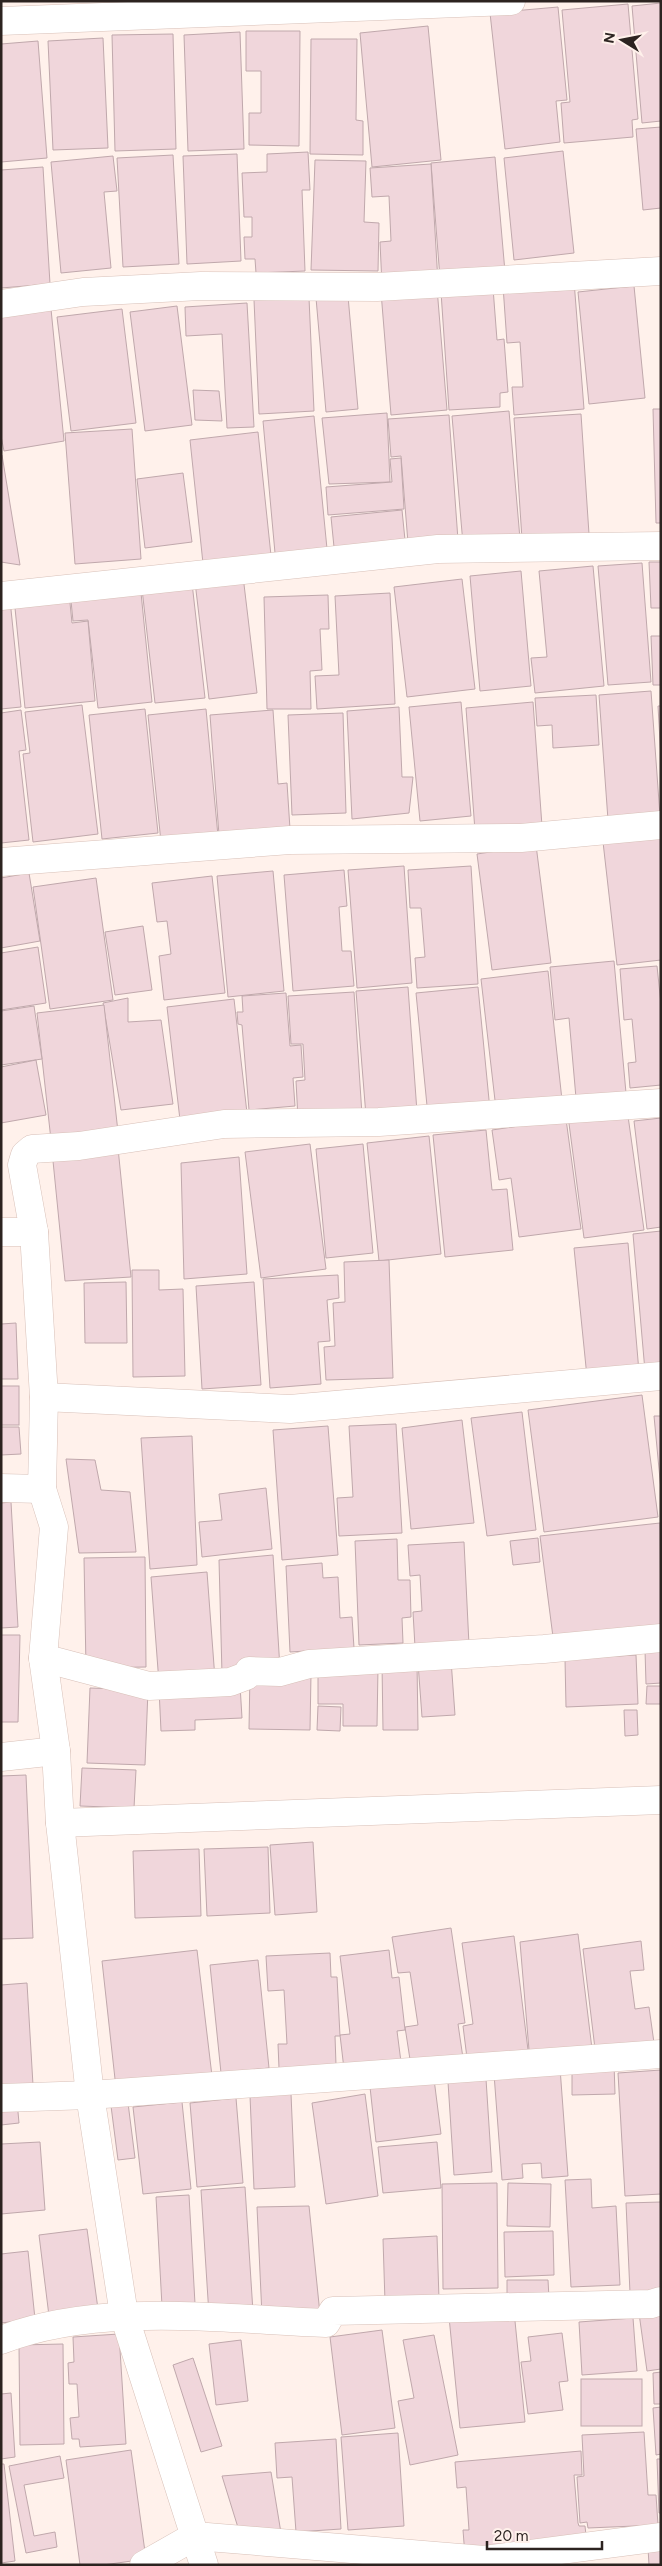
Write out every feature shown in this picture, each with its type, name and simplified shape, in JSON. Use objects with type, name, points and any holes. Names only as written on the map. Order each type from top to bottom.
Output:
[{"type":"street","points":[[1,21],[511,1]]},
{"type":"street","points":[[1,304],[83,292],[201,286],[377,288],[661,271]]},
{"type":"street","points":[[1,596],[438,549],[661,546]]},
{"type":"street","points":[[1,862],[290,840],[521,838],[661,825]]},
{"type":"street","points":[[204,2565],[124,2315],[90,2095],[60,1823],[56,1751],[43,1658],[54,1527],[42,1489],[44,1397],[34,1232],[22,1165],[25,1155],[32,1149],[79,1146],[224,1124],[380,1122],[661,1103]]},
{"type":"street","points":[[1,1232],[34,1232]]},
{"type":"street","points":[[44,1397],[290,1409],[661,1376]]},
{"type":"street","points":[[1,1488],[42,1489]]},
{"type":"street","points":[[43,1658],[149,1686],[230,1682],[246,1676],[249,1671],[280,1672],[309,1664],[544,1649],[661,1638]]},
{"type":"street","points":[[1,1757],[56,1751]]},
{"type":"street","points":[[60,1823],[661,1800]]},
{"type":"street","points":[[1,2098],[90,2095],[661,2054]]},
{"type":"street","points":[[1,2340],[24,2332],[124,2315],[326,2323],[333,2311],[651,2304],[661,2301]]},
{"type":"street","points":[[144,2565],[195,2536],[484,2560],[661,2537]]},
{"type":"building","points":[[661,3],[661,121],[642,123],[632,6]]},
{"type":"building","points":[[628,4],[638,119],[632,120],[633,137],[564,143],[561,103],[570,102],[562,10]]},
{"type":"building","points":[[558,7],[567,100],[556,101],[560,142],[505,149],[490,13]]},
{"type":"building","points":[[428,26],[441,160],[372,167],[360,33]]},
{"type":"building","points":[[246,31],[300,31],[299,146],[249,145],[249,113],[261,113],[261,71],[246,71]]},
{"type":"building","points":[[240,32],[244,149],[188,151],[184,35]]},
{"type":"building","points":[[173,34],[176,149],[115,151],[112,35]]},
{"type":"building","points":[[103,38],[108,148],[53,150],[48,41]]},
{"type":"building","points":[[311,39],[357,39],[356,120],[363,121],[363,155],[310,154]]},
{"type":"building","points":[[38,41],[47,158],[1,162],[1,44]]},
{"type":"building","points":[[661,127],[661,208],[643,210],[636,129]]},
{"type":"building","points":[[563,151],[574,253],[514,260],[504,158]]},
{"type":"building","points":[[308,152],[310,190],[302,190],[305,271],[256,273],[255,259],[245,259],[244,237],[252,237],[252,217],[244,217],[242,173],[267,172],[267,154]]},
{"type":"building","points":[[237,154],[241,261],[187,264],[183,156]]},
{"type":"building","points":[[173,155],[179,264],[123,267],[117,158]]},
{"type":"building","points":[[113,156],[117,191],[104,192],[111,268],[61,273],[51,162]]},
{"type":"building","points":[[495,157],[505,272],[440,278],[431,163]]},
{"type":"building","points":[[315,160],[366,161],[364,222],[379,223],[378,271],[311,270]]},
{"type":"building","points":[[431,164],[438,282],[382,285],[380,242],[391,241],[389,196],[372,197],[370,168]]},
{"type":"building","points":[[43,167],[50,284],[1,288],[1,170]]},
{"type":"building","points":[[574,281],[584,409],[514,415],[512,387],[523,387],[520,342],[507,343],[503,286]]},
{"type":"building","points":[[634,286],[645,398],[589,404],[578,292]]},
{"type":"building","points":[[437,288],[447,410],[391,415],[381,292]]},
{"type":"building","points":[[493,288],[497,340],[504,339],[508,392],[500,393],[500,407],[449,410],[441,292]]},
{"type":"building","points":[[348,296],[358,409],[326,412],[316,298]]},
{"type":"building","points":[[309,298],[314,411],[259,414],[254,300]]},
{"type":"building","points":[[247,303],[254,427],[227,428],[222,334],[186,336],[185,307]]},
{"type":"building","points":[[177,306],[192,425],[145,431],[130,312]]},
{"type":"building","points":[[51,309],[64,441],[4,451],[1,436],[1,316]]},
{"type":"building","points":[[122,309],[136,423],[71,431],[57,317]]},
{"type":"building","points":[[193,390],[219,391],[222,421],[195,420]]},
{"type":"building","points":[[653,409],[661,409],[661,523],[656,523]]},
{"type":"building","points":[[509,411],[520,539],[463,544],[452,416]]},
{"type":"building","points":[[387,413],[390,482],[329,484],[322,418]]},
{"type":"building","points":[[581,414],[589,534],[522,539],[514,418]]},
{"type":"building","points":[[449,415],[458,540],[408,543],[401,456],[391,457],[388,419]]},
{"type":"building","points":[[314,416],[328,559],[276,564],[263,421]]},
{"type":"building","points":[[132,429],[141,559],[75,564],[65,433]]},
{"type":"building","points":[[258,432],[272,565],[204,573],[190,440]]},
{"type":"building","points":[[2,455],[20,565],[1,562]]},
{"type":"building","points":[[401,458],[404,509],[328,515],[326,487],[392,482],[390,459]]},
{"type":"building","points":[[183,473],[192,542],[145,548],[137,479]]},
{"type":"building","points":[[402,510],[405,540],[334,547],[331,517]]},
{"type":"building","points":[[649,562],[661,562],[661,608],[651,608]]},
{"type":"building","points":[[642,563],[651,682],[608,685],[598,566]]},
{"type":"building","points":[[593,566],[604,686],[535,693],[531,658],[547,657],[539,571]]},
{"type":"building","points":[[521,571],[531,686],[480,691],[470,576]]},
{"type":"building","points":[[243,576],[257,693],[209,699],[195,582]]},
{"type":"building","points":[[462,579],[475,689],[407,697],[394,587]]},
{"type":"building","points":[[140,583],[152,702],[98,708],[88,620],[73,621],[70,591]]},
{"type":"building","points":[[192,583],[205,698],[155,703],[142,589]]},
{"type":"building","points":[[69,593],[72,623],[88,621],[95,701],[25,708],[14,598]]},
{"type":"building","points":[[390,593],[395,704],[317,709],[315,676],[339,675],[335,596]]},
{"type":"building","points":[[328,595],[329,629],[320,629],[322,670],[310,671],[311,709],[267,709],[264,597]]},
{"type":"building","points":[[10,600],[21,707],[1,709],[1,601]]},
{"type":"building","points":[[651,636],[661,636],[661,685],[653,685]]},
{"type":"building","points":[[651,691],[660,816],[608,820],[599,695]]},
{"type":"building","points":[[596,695],[599,745],[553,748],[552,725],[537,726],[535,698]]},
{"type":"building","points":[[461,702],[471,816],[420,821],[409,707]]},
{"type":"building","points":[[533,702],[542,826],[475,831],[466,708]]},
{"type":"building","points":[[82,705],[98,834],[33,842],[23,754],[30,753],[25,712]]},
{"type":"building","points":[[658,706],[661,706],[661,759]]},
{"type":"building","points":[[399,707],[402,777],[413,777],[409,813],[352,819],[347,711]]},
{"type":"building","points":[[145,709],[158,833],[102,839],[89,715]]},
{"type":"building","points":[[206,709],[218,836],[161,842],[148,715]]},
{"type":"building","points":[[21,710],[26,750],[19,751],[29,840],[1,843],[1,713]]},
{"type":"building","points":[[273,710],[278,784],[287,783],[290,829],[219,835],[210,715]]},
{"type":"building","points":[[343,713],[346,813],[292,815],[288,715]]},
{"type":"building","points":[[661,836],[661,960],[617,965],[603,842]]},
{"type":"building","points":[[536,845],[551,963],[492,970],[477,854]]},
{"type":"building","points":[[404,866],[412,983],[357,988],[348,870]]},
{"type":"building","points":[[471,866],[478,984],[417,988],[415,958],[425,957],[421,908],[410,908],[408,870]]},
{"type":"building","points":[[344,870],[347,906],[339,907],[342,951],[351,951],[354,986],[293,991],[284,875]]},
{"type":"building","points":[[273,871],[284,991],[228,997],[217,876]]},
{"type":"building","points":[[29,873],[40,941],[1,948],[1,878]]},
{"type":"building","points":[[212,876],[225,993],[164,1000],[159,956],[171,954],[167,921],[157,922],[152,883]]},
{"type":"building","points":[[96,878],[113,1000],[50,1009],[33,887]]},
{"type":"building","points":[[143,926],[152,990],[115,995],[105,932]]},
{"type":"building","points":[[38,947],[46,1003],[1,1010],[1,953]]},
{"type":"building","points":[[614,961],[626,1093],[576,1098],[569,1018],[555,1020],[550,967]]},
{"type":"building","points":[[657,966],[661,1004],[661,1085],[630,1088],[628,1063],[636,1062],[632,1019],[624,1020],[620,969]]},
{"type":"building","points":[[548,971],[562,1100],[496,1109],[481,979]]},
{"type":"building","points":[[408,987],[417,1112],[366,1116],[356,991]]},
{"type":"building","points":[[478,987],[490,1110],[428,1116],[416,993]]},
{"type":"building","points":[[354,992],[362,1115],[298,1119],[296,1081],[305,1080],[303,1044],[291,1044],[288,996]]},
{"type":"building","points":[[286,993],[290,1046],[301,1045],[303,1077],[293,1078],[295,1106],[249,1110],[242,1025],[238,1024],[237,1012],[243,1012],[242,996]]},
{"type":"building","points":[[128,998],[128,1022],[161,1020],[173,1104],[121,1110],[103,1003]]},
{"type":"building","points":[[234,999],[247,1113],[180,1120],[167,1007]]},
{"type":"building","points":[[104,1005],[118,1132],[51,1140],[37,1013]]},
{"type":"building","points":[[34,1006],[42,1059],[1,1065],[1,1011]]},
{"type":"building","points":[[36,1060],[46,1115],[1,1123],[1,1067]]},
{"type":"building","points":[[627,1109],[644,1230],[584,1238],[568,1116]]},
{"type":"building","points":[[661,1118],[661,1227],[647,1229],[634,1121]]},
{"type":"building","points":[[566,1119],[581,1229],[519,1237],[511,1178],[499,1180],[492,1130]]},
{"type":"building","points":[[486,1130],[492,1190],[507,1189],[513,1250],[445,1257],[433,1135]]},
{"type":"building","points":[[429,1136],[441,1254],[379,1261],[367,1143]]},
{"type":"building","points":[[310,1144],[326,1269],[261,1278],[245,1152]]},
{"type":"building","points":[[363,1144],[373,1253],[326,1258],[316,1149]]},
{"type":"building","points":[[118,1148],[131,1277],[65,1281],[53,1161]]},
{"type":"building","points":[[239,1157],[247,1274],[184,1279],[181,1163]]},
{"type":"building","points":[[661,1231],[661,1369],[645,1371],[633,1234]]},
{"type":"building","points":[[628,1243],[639,1372],[587,1377],[574,1248]]},
{"type":"building","points":[[389,1260],[393,1378],[326,1380],[324,1347],[335,1346],[333,1303],[345,1302],[344,1262]]},
{"type":"building","points":[[132,1270],[159,1270],[159,1290],[183,1289],[185,1376],[133,1377]]},
{"type":"building","points":[[338,1275],[339,1298],[327,1300],[330,1341],[318,1342],[321,1384],[270,1388],[263,1279]]},
{"type":"building","points":[[126,1282],[127,1343],[85,1343],[84,1283]]},
{"type":"building","points":[[254,1282],[261,1385],[202,1389],[196,1286]]},
{"type":"building","points":[[16,1323],[18,1379],[1,1379],[1,1324]]},
{"type":"building","points":[[1,1386],[19,1386],[19,1425],[1,1425]]},
{"type":"building","points":[[642,1395],[658,1517],[544,1532],[528,1410]]},
{"type":"building","points":[[522,1412],[536,1530],[487,1536],[471,1418]]},
{"type":"building","points":[[654,1416],[661,1416],[661,1490]]},
{"type":"building","points":[[462,1420],[474,1523],[411,1529],[402,1428]]},
{"type":"building","points":[[396,1424],[402,1533],[339,1536],[337,1498],[353,1497],[349,1426]]},
{"type":"building","points":[[328,1426],[338,1555],[282,1560],[273,1430]]},
{"type":"building","points":[[1,1427],[19,1427],[21,1454],[1,1455]]},
{"type":"building","points":[[192,1436],[197,1565],[150,1569],[141,1438]]},
{"type":"building","points":[[66,1459],[95,1460],[101,1490],[130,1492],[136,1552],[79,1553]]},
{"type":"building","points":[[266,1488],[272,1549],[202,1557],[199,1522],[222,1520],[219,1494]]},
{"type":"building","points":[[11,1502],[18,1627],[1,1628],[1,1503]]},
{"type":"building","points":[[660,1523],[661,1627],[553,1637],[540,1536]]},
{"type":"building","points":[[538,1538],[540,1562],[513,1565],[510,1541]]},
{"type":"building","points":[[397,1539],[398,1580],[410,1580],[411,1617],[402,1618],[403,1643],[359,1645],[355,1541]]},
{"type":"building","points":[[464,1542],[469,1645],[415,1647],[413,1612],[422,1611],[420,1575],[410,1576],[408,1545]]},
{"type":"building","points":[[273,1555],[280,1669],[222,1674],[219,1560]]},
{"type":"building","points":[[145,1557],[146,1667],[86,1668],[84,1558]]},
{"type":"building","points":[[322,1563],[323,1578],[338,1577],[340,1618],[352,1617],[354,1648],[290,1652],[286,1566]]},
{"type":"building","points":[[207,1572],[215,1679],[159,1683],[151,1577]]},
{"type":"building","points":[[1,1635],[20,1635],[18,1722],[1,1722]]},
{"type":"building","points":[[661,1649],[661,1683],[646,1684],[645,1650]]},
{"type":"building","points":[[636,1655],[638,1704],[566,1707],[565,1659]]},
{"type":"building","points":[[451,1660],[455,1715],[422,1717],[418,1663]]},
{"type":"building","points":[[417,1663],[418,1730],[383,1730],[382,1664]]},
{"type":"building","points":[[318,1666],[378,1667],[377,1726],[343,1726],[343,1704],[318,1704]]},
{"type":"building","points":[[250,1673],[311,1674],[310,1730],[249,1729]]},
{"type":"building","points":[[240,1685],[242,1718],[195,1720],[195,1730],[161,1731],[159,1689]]},
{"type":"building","points":[[647,1686],[661,1686],[661,1704],[646,1704]]},
{"type":"building","points":[[90,1688],[148,1690],[145,1765],[87,1763]]},
{"type":"building","points":[[318,1706],[341,1707],[340,1731],[317,1730]]},
{"type":"building","points":[[624,1710],[637,1710],[638,1735],[625,1736]]},
{"type":"building","points":[[82,1768],[136,1770],[134,1808],[80,1806]]},
{"type":"building","points":[[26,1775],[33,1938],[1,1939],[1,1776]]},
{"type":"building","points":[[313,1842],[317,1912],[275,1915],[270,1845]]},
{"type":"building","points":[[268,1847],[270,1913],[207,1916],[204,1849]]},
{"type":"building","points":[[199,1849],[201,1916],[135,1918],[133,1851]]},
{"type":"building","points":[[451,1928],[465,2023],[458,2024],[463,2058],[411,2066],[405,2027],[418,2025],[410,1972],[398,1973],[392,1937]]},
{"type":"building","points":[[578,1934],[593,2057],[530,2062],[520,1942]]},
{"type":"building","points":[[514,1936],[528,2050],[467,2058],[463,2026],[473,2024],[462,1943]]},
{"type":"building","points":[[641,1941],[644,1970],[630,1971],[635,2009],[649,2007],[655,2050],[596,2057],[583,1949]]},
{"type":"building","points":[[197,1950],[212,2076],[116,2088],[102,1961]]},
{"type":"building","points":[[389,1950],[392,1978],[399,1977],[405,2030],[397,2031],[401,2062],[344,2069],[340,2035],[350,2034],[340,1956]]},
{"type":"building","points":[[330,1953],[331,1977],[337,1977],[340,2036],[335,2036],[336,2065],[279,2068],[278,2044],[287,2044],[284,1990],[268,1991],[266,1956]]},
{"type":"building","points":[[258,1960],[269,2068],[221,2073],[210,1965]]},
{"type":"building","points":[[27,1983],[33,2085],[1,2087],[1,1985]]},
{"type":"building","points":[[614,2063],[615,2094],[572,2095],[572,2064]]},
{"type":"building","points":[[560,2068],[568,2176],[542,2178],[541,2163],[522,2164],[523,2178],[502,2180],[494,2074]]},
{"type":"building","points":[[661,2070],[661,2194],[625,2196],[618,2073]]},
{"type":"building","points":[[434,2079],[441,2134],[376,2142],[370,2087]]},
{"type":"building","points":[[486,2079],[492,2172],[454,2175],[448,2082]]},
{"type":"building","points":[[291,2094],[295,2187],[254,2189],[250,2096]]},
{"type":"building","points":[[365,2094],[378,2196],[326,2204],[312,2103]]},
{"type":"building","points":[[236,2098],[243,2183],[197,2187],[190,2103]]},
{"type":"building","points":[[17,2101],[19,2123],[1,2125],[1,2102]]},
{"type":"building","points":[[182,2102],[191,2189],[143,2194],[133,2107]]},
{"type":"building","points":[[128,2103],[135,2158],[118,2160],[111,2106]]},
{"type":"building","points":[[40,2142],[45,2210],[1,2214],[1,2144]]},
{"type":"building","points":[[437,2142],[441,2188],[383,2193],[378,2147]]},
{"type":"building","points":[[591,2179],[592,2208],[616,2206],[620,2285],[571,2287],[565,2180]]},
{"type":"building","points":[[497,2183],[498,2288],[443,2289],[442,2184]]},
{"type":"building","points":[[508,2183],[551,2184],[550,2227],[507,2226]]},
{"type":"building","points":[[245,2187],[253,2312],[209,2315],[201,2190]]},
{"type":"building","points":[[189,2195],[195,2304],[162,2306],[156,2197]]},
{"type":"building","points":[[661,2202],[661,2292],[630,2293],[626,2203]]},
{"type":"building","points":[[309,2206],[320,2314],[262,2316],[257,2207]]},
{"type":"building","points":[[87,2229],[98,2309],[49,2316],[39,2235]]},
{"type":"building","points":[[553,2231],[554,2275],[505,2277],[504,2232]]},
{"type":"building","points":[[437,2236],[439,2300],[385,2302],[383,2239]]},
{"type":"building","points":[[28,2251],[35,2319],[1,2323],[1,2254]]},
{"type":"building","points":[[507,2280],[548,2280],[549,2298],[507,2299]]},
{"type":"building","points":[[661,2303],[661,2369],[647,2371],[638,2306]]},
{"type":"building","points":[[514,2311],[525,2422],[460,2428],[449,2317]]},
{"type":"building","points":[[633,2318],[637,2371],[582,2375],[579,2322]]},
{"type":"building","points":[[382,2330],[395,2428],[342,2435],[330,2337]]},
{"type":"building","points":[[562,2333],[568,2381],[559,2382],[563,2410],[528,2414],[521,2362],[531,2361],[528,2337]]},
{"type":"building","points":[[119,2334],[126,2444],[80,2447],[79,2439],[72,2439],[70,2418],[79,2417],[77,2384],[69,2384],[68,2363],[74,2362],[73,2337]]},
{"type":"building","points":[[434,2335],[458,2455],[410,2465],[398,2401],[414,2398],[403,2340]]},
{"type":"building","points":[[241,2340],[248,2401],[216,2405],[209,2344]]},
{"type":"building","points":[[63,2344],[64,2444],[20,2445],[19,2345]]},
{"type":"building","points":[[193,2358],[222,2446],[201,2452],[173,2365]]},
{"type":"building","points":[[661,2372],[661,2404],[654,2404],[653,2373]]},
{"type":"building","points":[[581,2379],[642,2379],[642,2426],[581,2426]]},
{"type":"building","points":[[11,2393],[15,2457],[1,2459],[1,2394]]},
{"type":"building","points":[[661,2407],[661,2454],[656,2455],[653,2408]]},
{"type":"building","points":[[644,2432],[648,2495],[656,2495],[658,2525],[588,2528],[587,2522],[580,2523],[577,2477],[584,2476],[582,2435]]},
{"type":"building","points":[[398,2433],[404,2526],[348,2530],[341,2437]]},
{"type":"building","points":[[336,2439],[341,2529],[296,2532],[292,2477],[277,2478],[275,2443]]},
{"type":"building","points":[[131,2450],[146,2559],[103,2565],[80,2565],[66,2460]]},
{"type":"building","points":[[581,2451],[582,2475],[574,2475],[578,2523],[579,2526],[585,2526],[587,2544],[465,2556],[463,2530],[469,2530],[466,2487],[457,2488],[455,2462]]},
{"type":"building","points":[[60,2456],[64,2478],[24,2485],[34,2536],[55,2532],[57,2547],[26,2553],[9,2466]]},
{"type":"building","points":[[657,2459],[661,2459],[661,2513],[659,2513]]},
{"type":"building","points":[[1,2464],[4,2464],[15,2561],[1,2563]]},
{"type":"building","points":[[271,2472],[281,2533],[240,2534],[222,2476]]},
{"type":"building","points":[[648,2548],[661,2548],[661,2565],[649,2565]]}]
